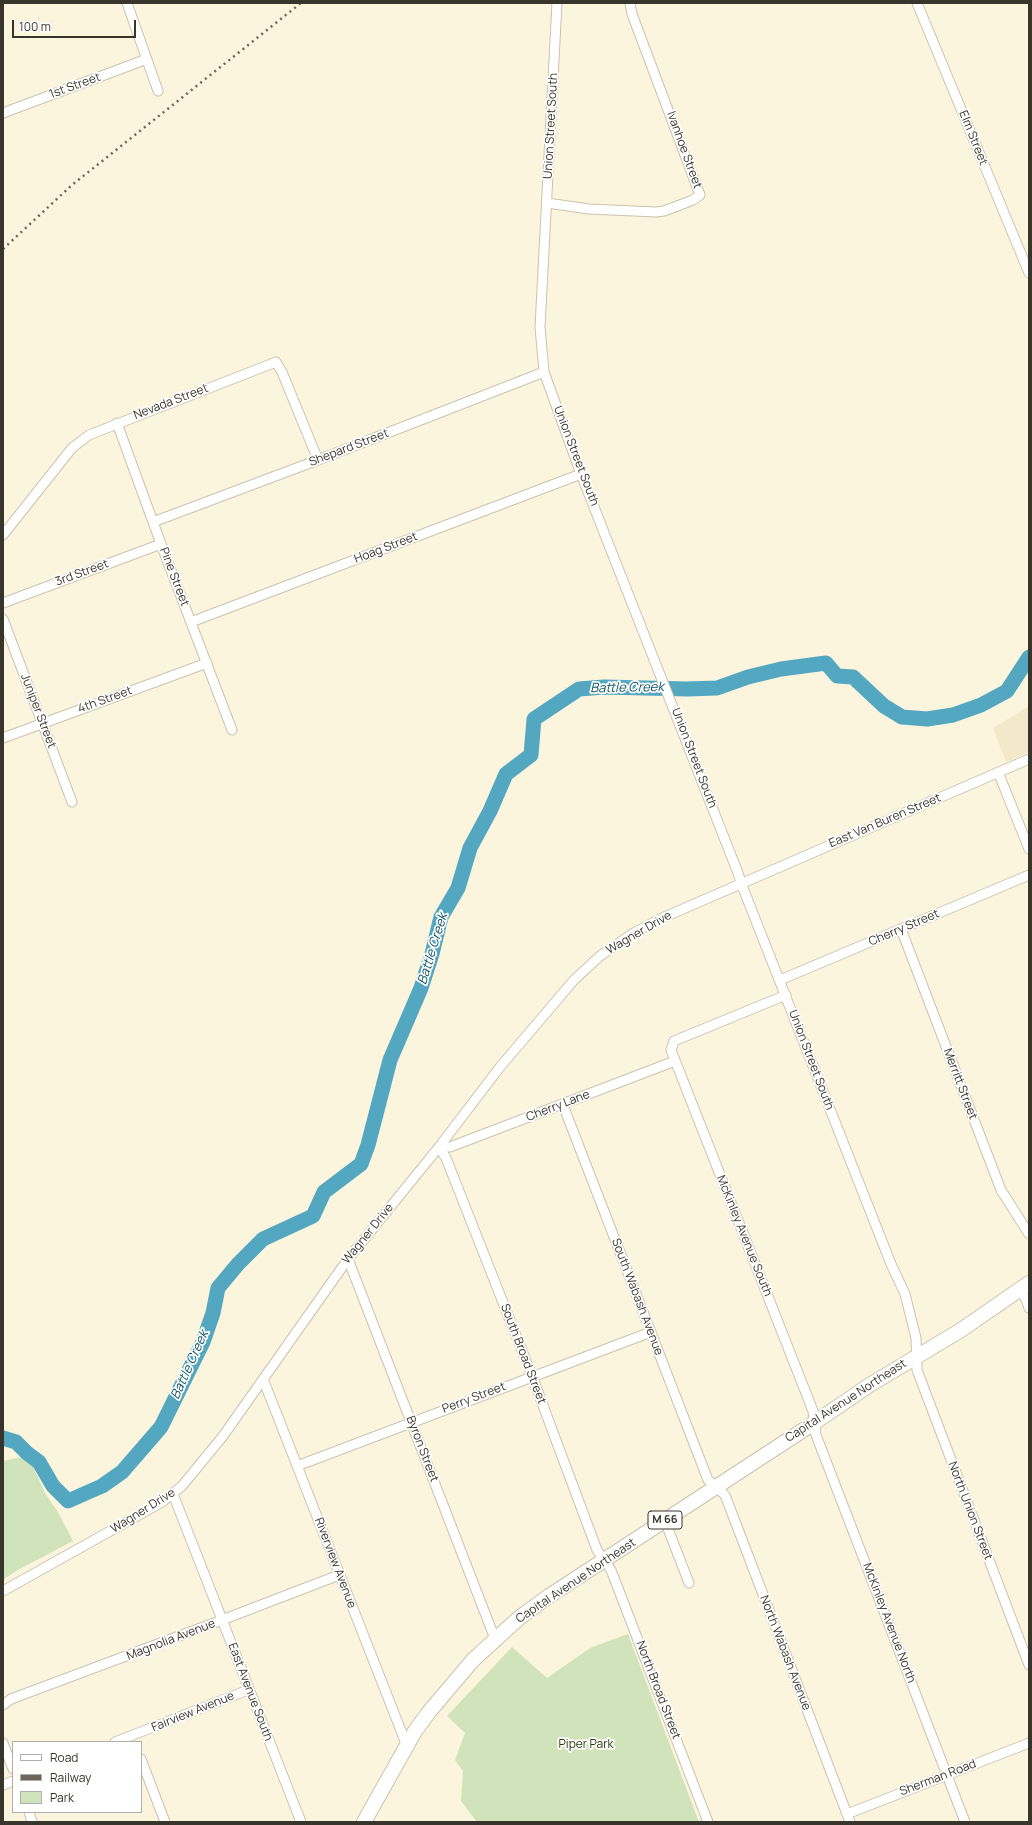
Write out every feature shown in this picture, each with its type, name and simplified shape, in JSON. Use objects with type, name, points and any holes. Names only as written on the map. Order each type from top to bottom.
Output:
[{"type":"main road","name":"Capital Avenue Northeast","points":[[367,1821],[415,1731],[447,1690],[495,1639],[519,1618],[549,1596],[814,1423],[868,1386],[960,1330],[1024,1286]]},
{"type":"street","points":[[127,3],[158,91]]},
{"type":"street","name":"Union Street South","points":[[557,3],[540,326],[544,372],[581,474],[679,721],[741,883],[891,1264],[905,1294],[916,1338],[916,1356]]},
{"type":"street","name":"Ivanhoe Street","points":[[547,203],[588,209],[656,212],[664,211],[693,200],[700,195],[632,14],[630,3]]},
{"type":"street","name":"Elm Street","points":[[917,3],[1029,273]]},
{"type":"street","name":"1st Street","points":[[3,113],[147,60]]},
{"type":"street","name":"Nevada Street","points":[[3,535],[72,448],[89,435],[276,362],[282,372],[318,460]]},
{"type":"street","name":"Shepard Street","points":[[153,522],[318,460],[544,372]]},
{"type":"street","name":"Pine Street","points":[[118,423],[161,544],[232,730]]},
{"type":"street","name":"Hoag Street","points":[[191,622],[581,474]]},
{"type":"street","name":"3rd Street","points":[[3,603],[161,544]]},
{"type":"street","name":"Juniper Street","points":[[3,619],[72,802]]},
{"type":"street","name":"4th Street","points":[[3,738],[207,663]]},
{"type":"street","name":"East Van Buren Street","points":[[741,883],[1029,759]]},
{"type":"street","points":[[998,772],[1029,849]]},
{"type":"street","name":"Cherry Street","points":[[780,980],[1029,875]]},
{"type":"street","name":"Wagner Drive","points":[[3,1591],[115,1530],[173,1494],[196,1470],[218,1442],[348,1259],[439,1147],[505,1062],[574,980],[600,956],[632,934],[662,918],[741,883]]},
{"type":"street","name":"Merritt Street","points":[[901,929],[1001,1190],[1029,1234]]},
{"type":"street","name":"McKinley Avenue South","points":[[786,995],[674,1041],[671,1050],[813,1411],[814,1423]]},
{"type":"street","name":"Cherry Lane","points":[[439,1147],[450,1147],[675,1061]]},
{"type":"street","name":"South Wabash Avenue","points":[[563,1105],[708,1480],[716,1487]]},
{"type":"street","name":"South Broad Street","points":[[439,1147],[446,1158],[532,1376],[597,1550],[604,1560]]},
{"type":"street","name":"Byron Street","points":[[348,1259],[495,1639]]},
{"type":"street","points":[[1024,1286],[1029,1308]]},
{"type":"street","name":"Perry Street","points":[[297,1466],[651,1332]]},
{"type":"street","name":"North Union Street","points":[[916,1356],[917,1370],[1029,1665]]},
{"type":"street","name":"Riverview Avenue","points":[[263,1379],[407,1746]]},
{"type":"street","name":"McKinley Avenue North","points":[[814,1423],[816,1435],[965,1822]]},
{"type":"street","name":"North Wabash Avenue","points":[[716,1487],[725,1495],[848,1818]]},
{"type":"street","name":"East Avenue South","points":[[173,1494],[248,1690],[301,1822]]},
{"type":"street","points":[[665,1520],[689,1583]]},
{"type":"street","name":"North Broad Street","points":[[604,1560],[611,1570],[708,1822]]},
{"type":"street","name":"Magnolia Avenue","points":[[3,1705],[11,1699],[339,1575]]},
{"type":"street","name":"Fairview Avenue","points":[[122,1741],[134,1739],[248,1690]]},
{"type":"street","points":[[3,1743],[12,1767]]},
{"type":"street","name":"Sherman Road","points":[[848,1818],[947,1775],[1029,1743]]},
{"type":"street","points":[[142,1762],[164,1822]]},
{"type":"shaded area","points":[[1029,706],[1029,752],[1006,762],[993,728]]},
{"type":"green space","points":[[21,1457],[30,1460],[45,1493],[59,1514],[73,1541],[16,1571],[3,1580],[3,1461]]},
{"type":"green space","name":"Piper Park","points":[[628,1634],[699,1822],[477,1822],[461,1801],[463,1771],[455,1760],[465,1733],[447,1716],[512,1647],[547,1678],[590,1648]]},
{"type":"waterway","name":"Battle Creek","points":[[3,1438],[16,1442],[39,1462],[53,1486],[68,1501],[102,1486],[122,1472],[161,1427],[203,1342],[213,1313],[218,1288],[238,1264],[263,1239],[313,1216],[324,1192],[361,1164],[368,1145],[390,1060],[421,988],[432,954],[441,917],[458,888],[470,848],[490,811],[506,774],[531,755],[534,719],[579,689],[604,687],[687,689],[717,688],[748,677],[781,669],[826,663],[837,676],[853,677],[884,706],[902,717],[927,719],[953,715],[981,705],[1007,691],[1029,657]]},
{"type":"railway","points":[[3,249],[72,185],[301,3]]}]
